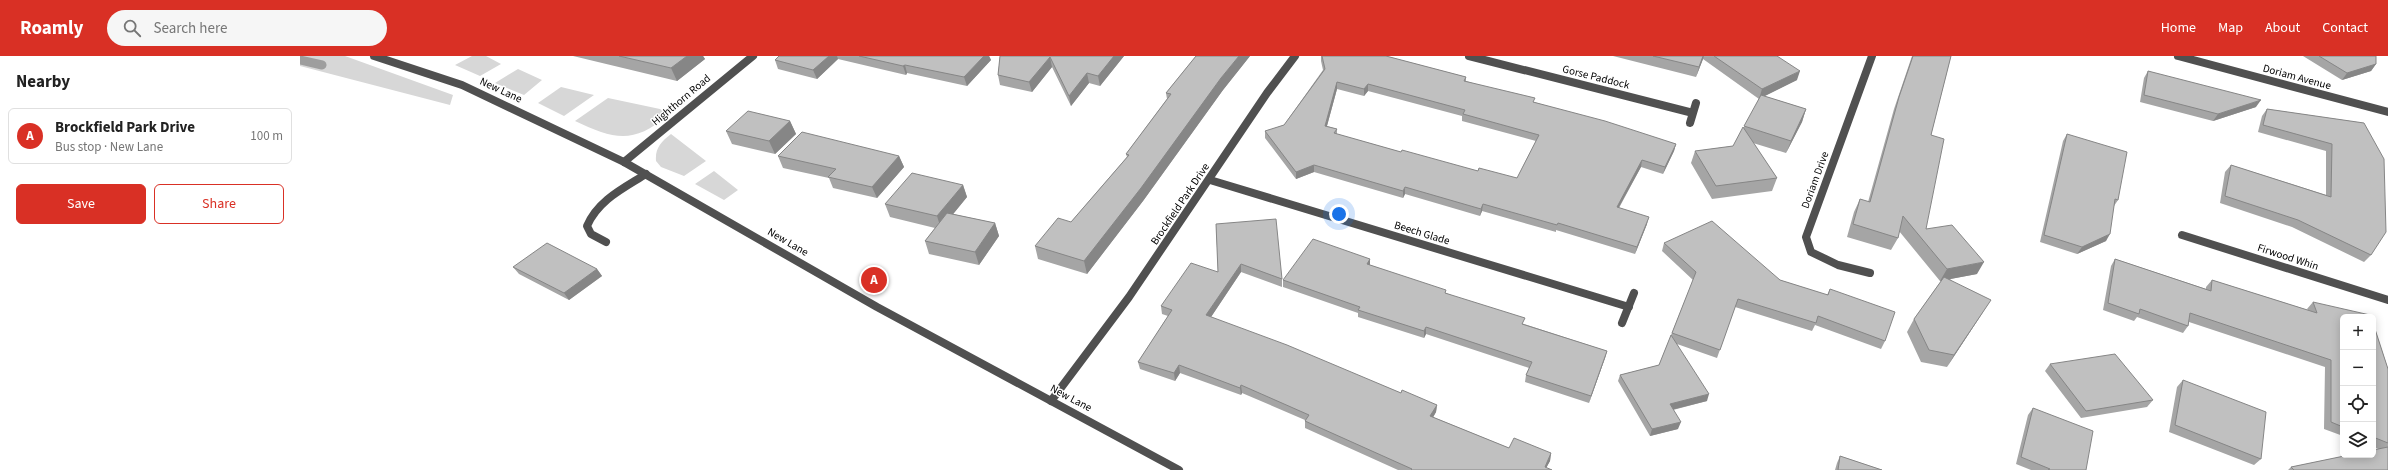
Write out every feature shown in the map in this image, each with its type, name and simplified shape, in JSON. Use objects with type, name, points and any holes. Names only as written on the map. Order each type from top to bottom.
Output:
[{"type":"street","name":"New Lane","points":[[374,56],[462,85],[624,162],[877,307],[1179,470]]},
{"type":"street","name":"Highthorn Road","points":[[624,162],[753,56]]},
{"type":"street","name":"Brockfield Park Drive","points":[[1051,401],[1130,297],[1268,93],[1295,56]]},
{"type":"street","name":"Gorse Paddock","points":[[1469,56],[1693,113]]},
{"type":"street","name":"Doriam Drive","points":[[1870,273],[1838,265],[1811,252],[1806,237],[1872,56]]},
{"type":"street","name":"Doriam Avenue","points":[[2178,56],[2388,112]]},
{"type":"street","points":[[1690,123],[1696,103]]},
{"type":"street","points":[[606,242],[591,234],[587,226],[589,218],[599,206],[646,174]]},
{"type":"street","name":"Beech Glade","points":[[1210,180],[1628,307]]},
{"type":"street","name":"Firwood Whin","points":[[2182,235],[2388,300]]},
{"type":"street","points":[[1622,323],[1634,293]]},
{"type":"shaded area","points":[[300,56],[345,56],[453,95],[450,105],[300,66]]},
{"type":"shaded area","points":[[472,56],[486,56],[501,64],[480,76],[455,65]]},
{"type":"shaded area","points":[[518,69],[542,80],[524,95],[495,83]]},
{"type":"shaded area","points":[[561,87],[594,95],[564,116],[538,103]]},
{"type":"shaded area","points":[[608,98],[660,109],[668,115],[656,125],[644,131],[633,135],[623,136],[601,132],[575,121]]},
{"type":"shaded area","points":[[671,134],[706,161],[684,176],[661,167],[656,161],[657,152],[662,143]]},
{"type":"shaded area","points":[[714,171],[738,190],[724,200],[695,184]]},
{"type":"building","points":[[619,56],[687,56],[671,68]]},
{"type":"building","points":[[779,56],[829,56],[813,70],[775,60]]},
{"type":"building","points":[[859,56],[984,56],[964,77]]},
{"type":"building","points":[[1000,56],[1114,56],[1098,76],[1087,73],[1069,96],[1050,57],[1029,82],[998,75]]},
{"type":"building","points":[[1196,56],[1239,56],[1221,78],[1141,188],[1084,261],[1035,246],[1058,218],[1071,222],[1129,155],[1126,154],[1171,94],[1166,93]]},
{"type":"building","points":[[1322,56],[1386,56],[1466,77],[1464,81],[1535,98],[1533,102],[1605,121],[1676,144],[1665,167],[1642,160],[1617,207],[1649,217],[1637,247],[1558,223],[1557,225],[1483,204],[1481,209],[1405,187],[1403,191],[1314,165],[1296,172],[1265,131],[1284,125],[1325,69]],"holes":[[[1337,82],[1364,89],[1368,84],[1465,110],[1463,114],[1539,135],[1517,178],[1479,168],[1478,171],[1402,150],[1401,152],[1334,133],[1337,129],[1325,126]]]},
{"type":"building","points":[[1653,56],[1703,56],[1699,67]]},
{"type":"building","points":[[1714,56],[1777,56],[1800,71],[1762,89]]},
{"type":"building","points":[[1913,56],[1951,56],[1931,135],[1944,139],[1926,229],[1952,225],[1984,262],[1947,269],[1903,216],[1898,238],[1853,224],[1860,199],[1870,202],[1899,97]]},
{"type":"building","points":[[2319,56],[2376,56],[2376,64],[2347,73]]},
{"type":"building","points":[[2148,71],[2261,100],[2218,114],[2144,95]]},
{"type":"building","points":[[1761,95],[1806,109],[1791,141],[1744,126]]},
{"type":"building","points":[[2267,109],[2364,123],[2384,159],[2386,232],[2371,255],[2298,220],[2225,196],[2231,165],[2331,197],[2332,144],[2263,125]]},
{"type":"building","points":[[748,111],[790,121],[769,141],[726,131]]},
{"type":"building","points":[[1743,127],[1777,178],[1716,186],[1695,151],[1733,146]]},
{"type":"building","points":[[802,132],[899,156],[872,187],[828,177],[836,169],[778,156]]},
{"type":"building","points":[[2067,134],[2127,152],[2118,200],[2115,199],[2110,234],[2082,247],[2044,235]]},
{"type":"building","points":[[912,173],[963,185],[937,216],[885,204]]},
{"type":"building","points":[[947,213],[995,223],[975,252],[925,241]]},
{"type":"building","points":[[1276,219],[1282,279],[1241,264],[1206,315],[1287,345],[1401,393],[1402,390],[1437,405],[1430,416],[1509,448],[1514,438],[1551,453],[1545,467],[1552,470],[1411,470],[1412,469],[1305,421],[1309,415],[1241,385],[1240,388],[1179,365],[1174,373],[1138,362],[1172,310],[1161,306],[1191,263],[1218,272],[1216,224]]},
{"type":"building","points":[[1712,221],[1780,280],[1828,295],[1830,289],[1895,312],[1885,341],[1818,316],[1816,323],[1738,299],[1720,350],[1672,333],[1696,272],[1664,243]]},
{"type":"building","points":[[1313,239],[1370,259],[1367,264],[1446,290],[1445,293],[1525,318],[1522,324],[1607,351],[1591,396],[1526,375],[1532,362],[1426,327],[1424,331],[1358,310],[1360,307],[1283,280]]},
{"type":"building","points":[[547,243],[597,269],[564,293],[513,267]]},
{"type":"building","points":[[2115,259],[2211,291],[2212,280],[2317,313],[2313,302],[2366,314],[2340,314],[2340,426],[2331,422],[2331,360],[2190,313],[2188,326],[2140,309],[2139,314],[2108,303]]},
{"type":"building","points":[[1944,277],[1991,300],[1954,355],[1929,350],[1914,319]]},
{"type":"building","points":[[2376,332],[2388,369],[2388,443],[2376,438]]},
{"type":"building","points":[[1671,335],[1709,394],[1670,404],[1681,422],[1652,429],[1620,375],[1659,365]]},
{"type":"building","points":[[2115,354],[2153,400],[2086,411],[2050,364]]},
{"type":"building","points":[[2183,380],[2266,412],[2261,459],[2175,425]]},
{"type":"building","points":[[2033,408],[2093,431],[2086,470],[2048,470],[2050,469],[2021,457]]},
{"type":"building","points":[[2388,447],[2388,470],[2294,470],[2291,467],[2340,457],[2376,458],[2376,449]]},
{"type":"building","points":[[1840,456],[1882,470],[1838,470]]},
{"type":"waterway","points":[[300,60],[322,65]]},
{"type":"place","name":"Brockfield Park Drive","points":[[874,280]]}]
